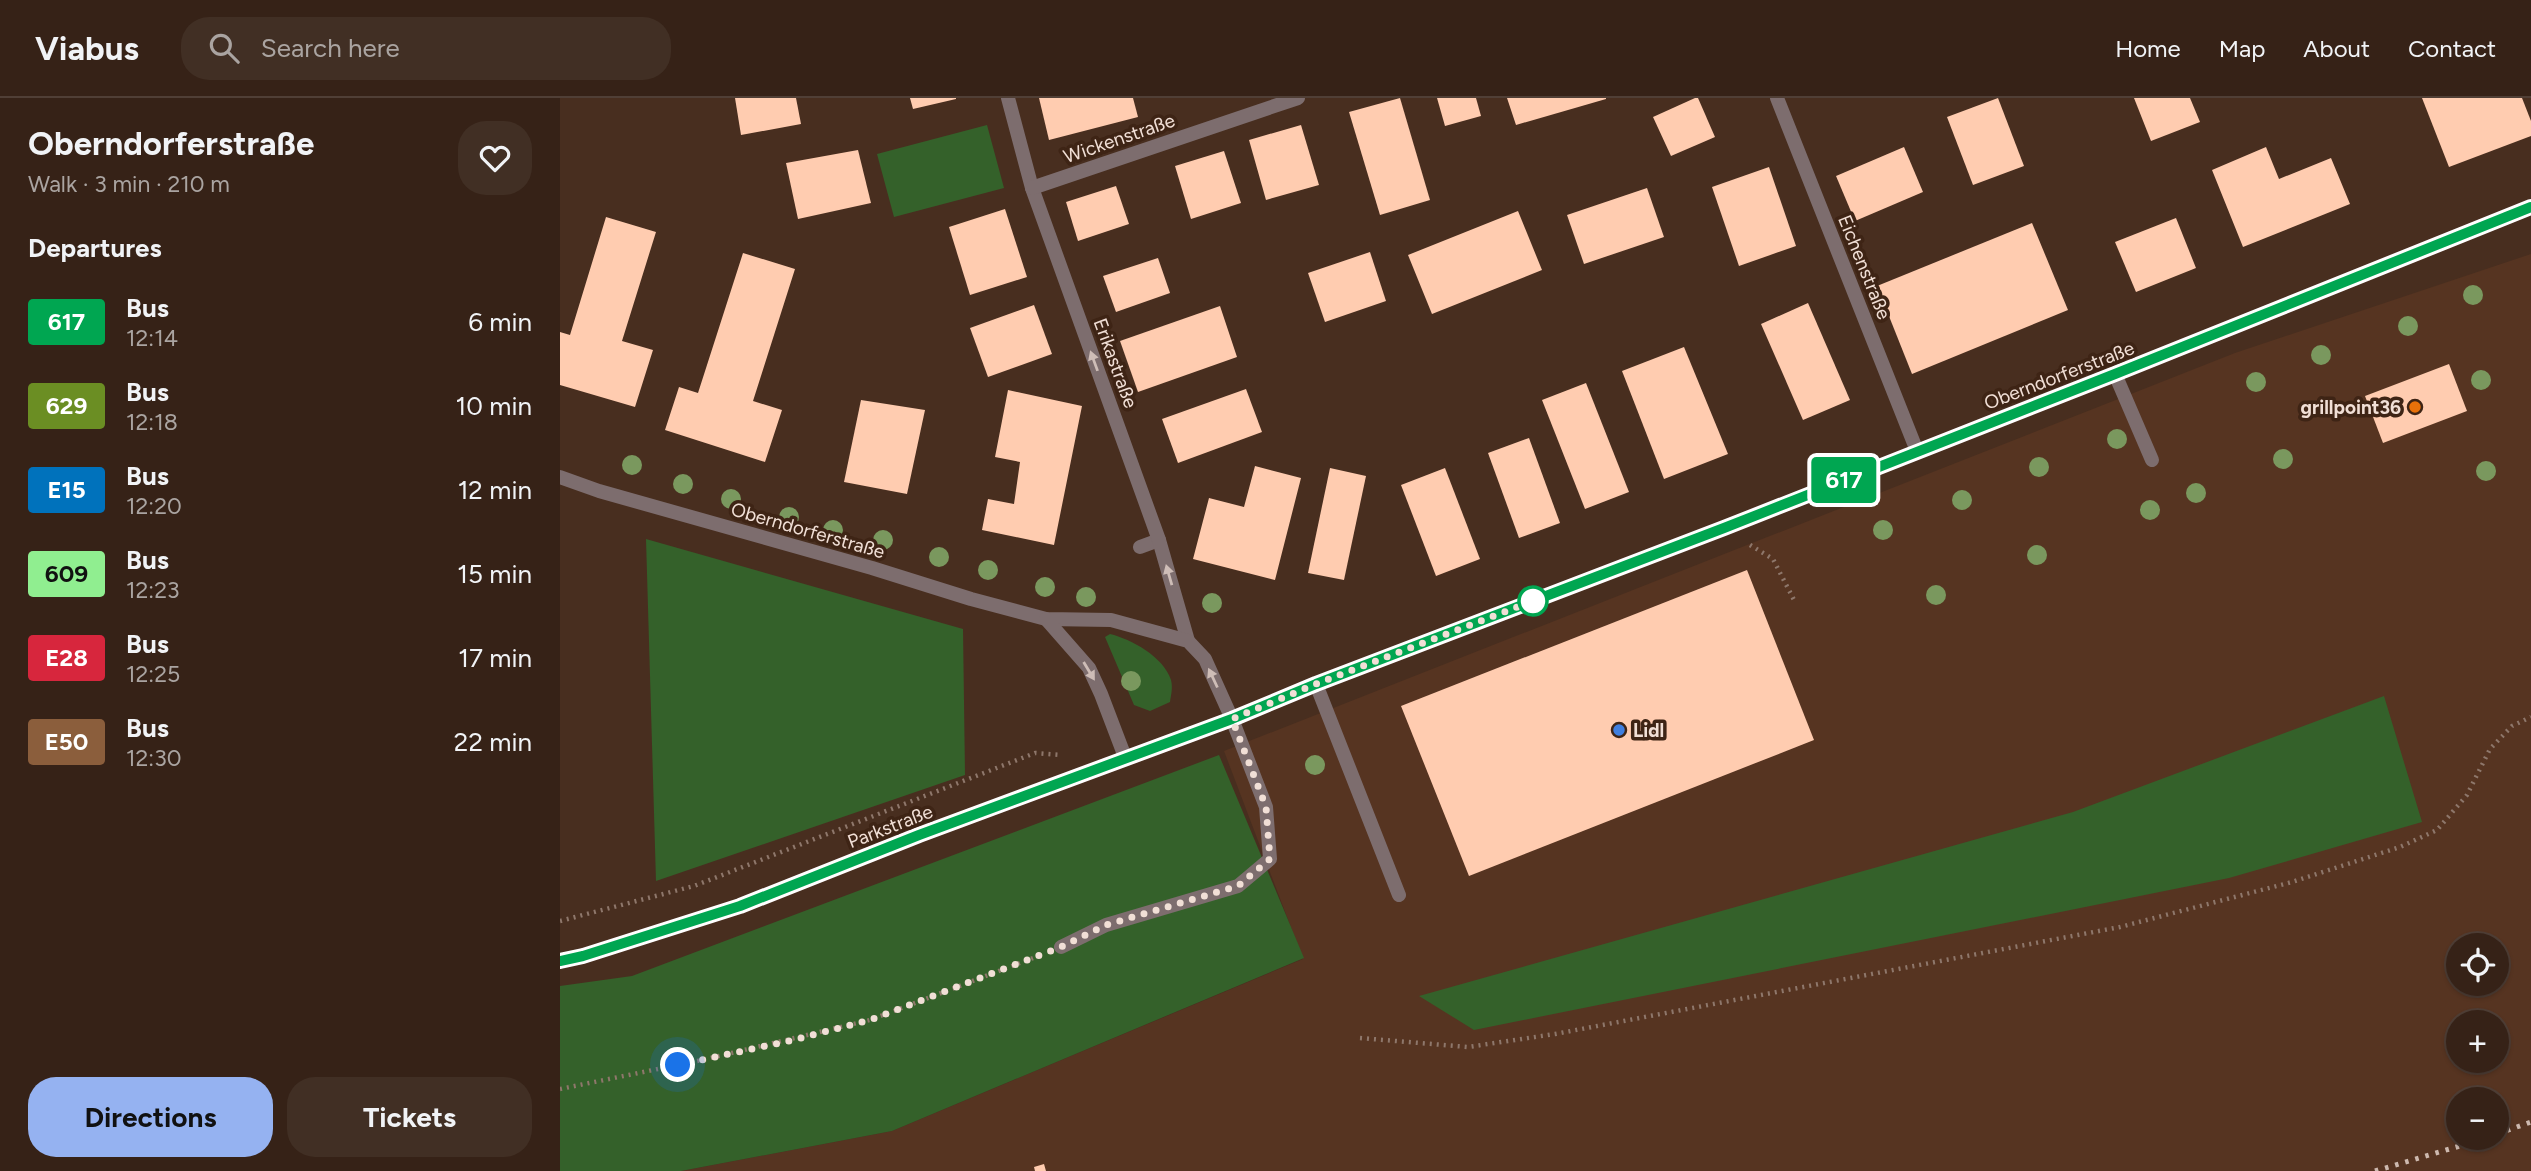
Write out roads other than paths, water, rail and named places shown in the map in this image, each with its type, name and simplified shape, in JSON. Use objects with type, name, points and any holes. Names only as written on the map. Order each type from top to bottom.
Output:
[{"type":"main road","name":"Oberndorferstraße","points":[[1232,719],[2115,374],[2531,207]]},
{"type":"main road","name":"Parkstraße","points":[[560,961],[740,906],[919,835],[1232,719]]},
{"type":"street","name":"Erikastraße","points":[[1008,98],[1032,188],[1159,540],[1188,641]]},
{"type":"street","name":"Wickenstraße","points":[[1032,188],[1298,98]]},
{"type":"street","name":"Eichenstraße","points":[[1777,98],[1917,451]]},
{"type":"street","points":[[2115,374],[2152,460]]},
{"type":"street","name":"Oberndorferstraße","points":[[560,477],[599,491],[872,568],[971,599],[1046,618],[1111,620],[1188,641]]},
{"type":"street","points":[[1140,547],[1159,540]]},
{"type":"street","points":[[1046,618],[1089,668],[1125,757]]},
{"type":"street","points":[[1061,947],[1106,925],[1238,886],[1270,859],[1266,807],[1205,659],[1188,641]]},
{"type":"street","points":[[1316,684],[1399,895]]},
{"type":"railway","points":[[2509,1130],[2531,1122]]},
{"type":"railway","points":[[2375,1171],[2446,1150]]},
{"type":"place","name":"grillpoint36","points":[[2415,407]]},
{"type":"place","name":"Lidl","points":[[1619,730]]}]
